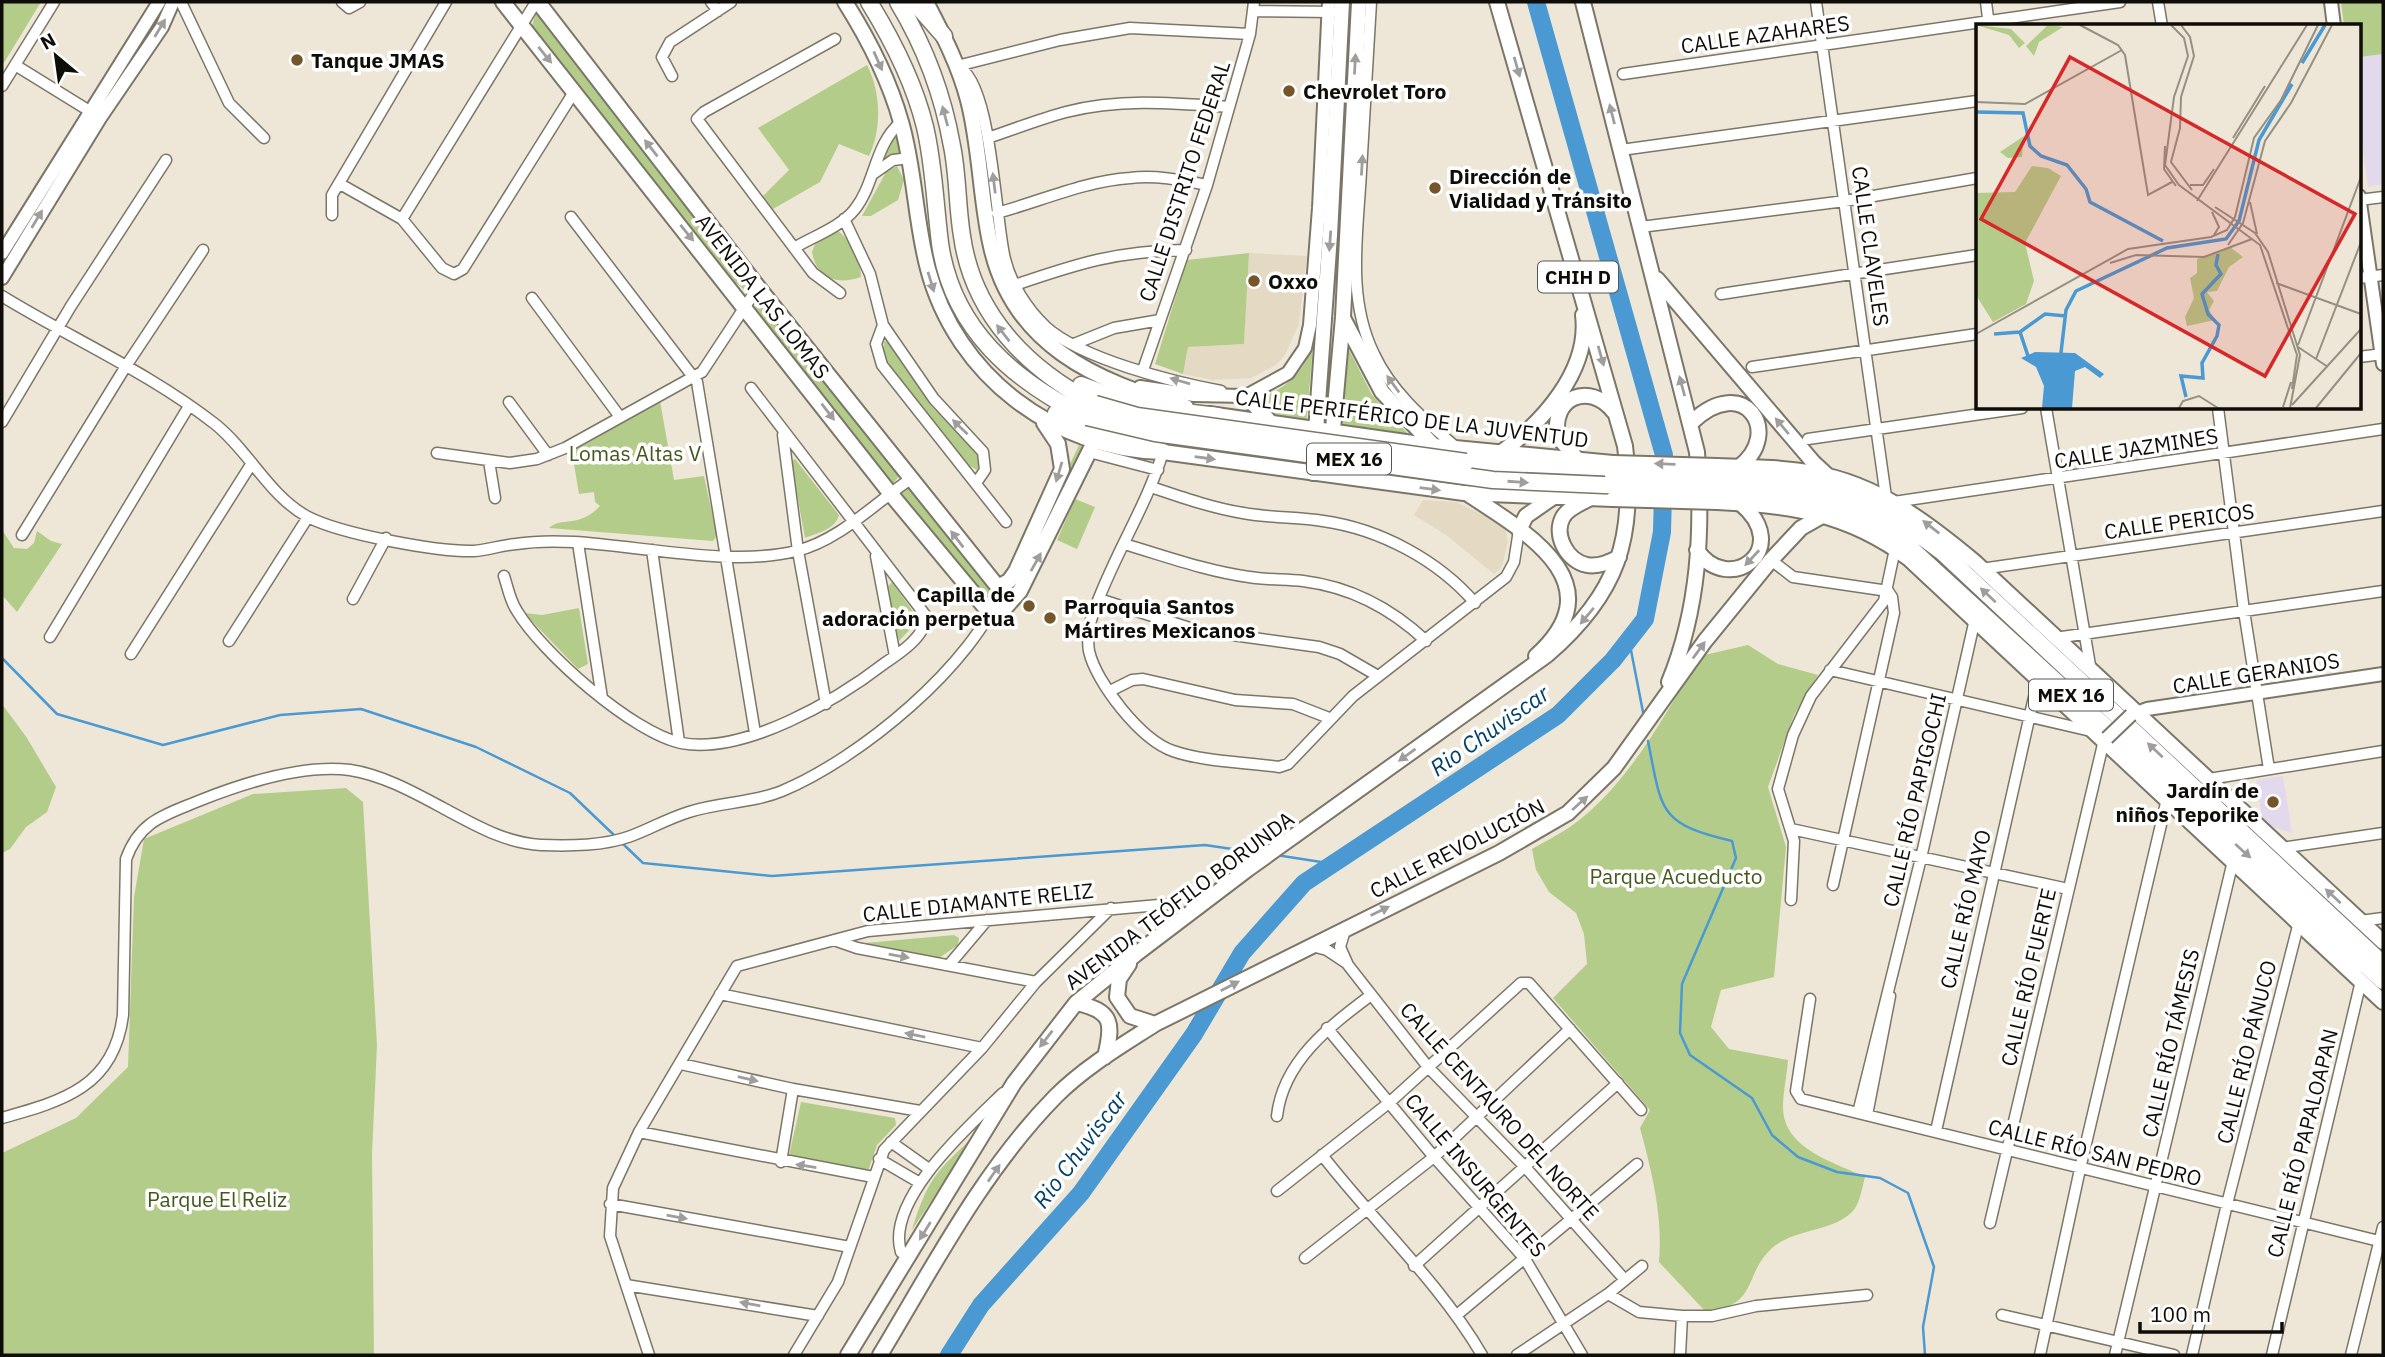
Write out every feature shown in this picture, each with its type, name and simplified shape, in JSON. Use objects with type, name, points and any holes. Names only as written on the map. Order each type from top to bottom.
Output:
[{"type":"highway","name":"MEX 16","points":[[869,2],[887,31],[916,97],[931,160],[940,246],[949,279],[973,330],[1017,376],[1091,410],[1155,433],[1493,480],[1722,480]]},
{"type":"highway","name":"MEX 16","points":[[898,2],[925,55],[946,118],[953,146],[962,237],[970,270],[996,324],[1023,356],[1054,381],[1091,410],[1462,456]]},
{"type":"highway","points":[[914,2],[944,36]]},
{"type":"highway","points":[[1023,356],[1119,401],[1175,412],[1218,416]]},
{"type":"highway","points":[[1017,376],[1028,394],[1076,424],[1163,452]]},
{"type":"highway","name":"CALLE PERIFÉRICO DE LA JUVENTUD","points":[[1462,456],[1613,469]]},
{"type":"highway","name":"MEX 16","points":[[1613,469],[1722,480],[1829,503],[1908,546],[2383,975]]},
{"type":"highway","points":[[1722,480],[1777,469]]},
{"type":"highway","points":[[2326,947],[2383,975]]},
{"type":"main road","name":"AVENIDA LAS LOMAS","points":[[503,2],[745,305],[890,493],[976,599],[993,612]]},
{"type":"main road","name":"AVENIDA LAS LOMAS","points":[[537,2],[758,287],[993,583],[1003,586]]},
{"type":"main road","points":[[845,2],[876,55],[901,122],[910,158],[928,268],[944,315],[977,364],[999,387],[1034,414],[1091,447],[1163,452],[1464,493],[1613,499],[1722,480],[1750,458],[1758,439],[1755,417],[1746,406],[1734,402],[1716,403],[1692,422]]},
{"type":"main road","name":"CALLE PERIFÉRICO DE LA JUVENTUD","points":[[926,2],[957,66],[973,124],[989,240],[1009,294],[1045,341],[1078,366],[1112,383],[1218,416],[1434,446],[1462,456],[1499,454],[1578,460],[1613,469]]},
{"type":"main road","points":[[1329,474],[1343,317],[1359,2]]},
{"type":"main road","name":"CHIH D","points":[[1497,2],[1618,417],[1629,475],[1628,501],[1619,557]]},
{"type":"main road","name":"CHIH D","points":[[1583,2],[1692,422],[1700,488],[1697,550]]},
{"type":"main road","points":[[1313,473],[1335,7]]},
{"type":"main road","points":[[1499,454],[1530,430],[1568,381],[1581,354],[1584,319],[1576,268]]},
{"type":"main road","points":[[1653,275],[1813,462],[1828,476]]},
{"type":"main road","points":[[1343,317],[1369,372],[1382,392],[1434,446]]},
{"type":"main road","points":[[1578,460],[1558,437],[1558,417],[1562,407],[1572,398],[1586,395],[1601,398],[1618,417]]},
{"type":"main road","points":[[1246,396],[1272,424]]},
{"type":"main road","points":[[1003,586],[1016,571],[1062,469],[1058,444],[1034,414]]},
{"type":"main road","points":[[993,612],[1005,608],[1020,591],[1091,447]]},
{"type":"main road","points":[[1777,469],[1828,476],[1890,499],[1981,569],[2132,713],[2209,779],[2383,942]]},
{"type":"main road","points":[[1697,550],[1709,564],[1733,570],[1746,565],[1757,556],[1763,543],[1757,519],[1722,480]]},
{"type":"main road","points":[[1464,493],[1547,552],[1558,567],[1568,596],[1568,615],[1546,647],[1499,688]]},
{"type":"main road","points":[[1519,530],[1526,516],[1553,497]]},
{"type":"main road","points":[[1591,498],[1568,511],[1563,517],[1560,526],[1562,544],[1577,562],[1588,566],[1619,557]]},
{"type":"main road","points":[[1740,503],[1790,506],[1824,515],[1859,528],[1895,549],[1975,618],[2383,1002]]},
{"type":"main road","points":[[1659,706],[1705,641],[1771,560],[1801,528],[1824,515]]},
{"type":"main road","points":[[1659,706],[1688,628],[1694,600],[1697,550]]},
{"type":"main road","name":"AVENIDA TEÓFILO BORUNDA","points":[[848,1355],[1014,1083],[1076,1003],[1248,869],[1547,655],[1581,624],[1598,602],[1619,557]]},
{"type":"main road","name":"CALLE REVOLUCIÓN","points":[[1155,1024],[1499,853],[1569,813],[1614,768],[1659,706]]},
{"type":"main road","points":[[1136,954],[1119,979],[1117,997],[1130,1016],[1155,1024]]},
{"type":"main road","points":[[1076,1003],[1098,1010],[1109,1021],[1111,1030],[1105,1057]]},
{"type":"main road","points":[[880,1355],[993,1173],[1030,1124],[1057,1095],[1105,1057],[1155,1024]]},
{"type":"main road","points":[[909,1258],[941,1255]]},
{"type":"street","points":[[2,86],[54,2]]},
{"type":"street","points":[[2,278],[159,2]]},
{"type":"street","points":[[2,253],[95,114],[162,27],[173,2]]},
{"type":"street","points":[[181,2],[229,103],[264,138]]},
{"type":"street","points":[[342,2],[349,8],[359,2]]},
{"type":"street","points":[[332,215],[332,195],[446,2]]},
{"type":"street","points":[[402,219],[520,24],[537,2]]},
{"type":"street","points":[[672,76],[662,57],[665,48],[714,6],[731,2]]},
{"type":"street","points":[[1371,2],[1356,254],[1359,314],[1374,355],[1392,384],[1411,407],[1462,456]]},
{"type":"street","name":"CALLE CLAVELES","points":[[1816,2],[1890,499]]},
{"type":"street","points":[[1986,2],[1989,24]]},
{"type":"street","name":"CALLE AZAHARES","points":[[1989,24],[2120,2]]},
{"type":"street","points":[[2158,2],[2162,24]]},
{"type":"street","points":[[2331,2],[2334,24]]},
{"type":"street","points":[[1254,7],[1335,7]]},
{"type":"street","name":"CALLE DISTRITO FEDERAL","points":[[1143,370],[1207,185],[1250,34],[1254,7]]},
{"type":"street","name":"CALLE AZAHARES","points":[[1623,74],[1976,26]]},
{"type":"street","points":[[957,66],[1060,40],[1130,28],[1250,34]]},
{"type":"street","points":[[835,39],[704,112],[697,119],[813,273],[840,293]]},
{"type":"street","points":[[15,65],[95,114]]},
{"type":"street","points":[[957,66],[966,70],[972,81],[988,138],[1005,259],[1014,285],[1037,318],[1058,337],[1143,370],[1246,396]]},
{"type":"street","points":[[340,184],[402,219],[442,268],[454,274],[463,269],[574,92]]},
{"type":"street","points":[[988,138],[1066,112],[1098,106],[1157,101],[1229,107]]},
{"type":"street","points":[[1621,149],[1833,123],[1976,101]]},
{"type":"street","points":[[794,248],[853,212],[873,174],[885,140],[901,122]]},
{"type":"street","points":[[1112,383],[1194,396],[1246,396],[1288,373],[1305,348],[1311,325],[1329,133]]},
{"type":"street","points":[[873,174],[893,160],[910,158]]},
{"type":"street","points":[[2,422],[59,331],[71,306],[166,160]]},
{"type":"street","points":[[997,213],[1099,183],[1130,178],[1164,177],[1207,185]]},
{"type":"street","points":[[1641,227],[1844,201],[1976,178]]},
{"type":"street","points":[[2360,199],[2383,197]]},
{"type":"street","points":[[2360,206],[2383,357],[2360,357]]},
{"type":"street","points":[[572,217],[694,377],[702,411],[755,733]]},
{"type":"street","points":[[844,219],[870,274],[883,325],[934,399],[983,452],[985,470],[976,483]]},
{"type":"street","points":[[22,535],[126,366],[203,250]]},
{"type":"street","points":[[1014,285],[1105,256],[1136,251],[1186,250]]},
{"type":"street","points":[[1721,294],[1976,255]]},
{"type":"street","points":[[437,453],[489,461],[526,462],[548,455],[694,377],[705,368],[758,287]]},
{"type":"street","points":[[2,296],[59,331],[126,366],[189,406],[227,434],[286,500],[308,517],[387,538],[476,551],[537,542],[725,555],[779,555],[798,551],[821,541],[912,478]]},
{"type":"street","points":[[532,298],[620,417]]},
{"type":"street","points":[[1074,344],[1114,328],[1160,320]]},
{"type":"street","points":[[883,325],[876,344],[882,365],[1006,522]]},
{"type":"street","points":[[1752,367],[1976,334]]},
{"type":"street","points":[[504,576],[514,608],[529,629],[576,678],[601,698],[660,734],[679,742],[718,743],[755,733],[825,704],[895,656],[920,633],[926,616],[751,388]]},
{"type":"street","points":[[509,402],[548,455]]},
{"type":"street","points":[[50,637],[189,406]]},
{"type":"street","points":[[1808,439],[2008,410]]},
{"type":"street","points":[[2046,410],[2056,480],[2091,671]]},
{"type":"street","points":[[2218,410],[2244,611],[2269,769]]},
{"type":"street","name":"CALLE JAZMINES","points":[[1890,499],[2056,480],[2383,429]]},
{"type":"street","points":[[783,432],[798,551],[825,704]]},
{"type":"street","points":[[1091,447],[1158,470]]},
{"type":"street","points":[[1163,452],[1151,487],[1092,615],[1088,643],[1093,661],[1110,691],[1142,731],[1159,745],[1174,751],[1282,766],[1291,762],[1329,718],[1378,676],[1475,603],[1511,570],[1519,530]]},
{"type":"street","points":[[489,461],[495,498]]},
{"type":"street","points":[[131,654],[251,463]]},
{"type":"street","points":[[1151,487],[1242,513],[1324,521],[1376,535],[1409,551],[1451,577],[1475,603]]},
{"type":"street","name":"CALLE PERICOS","points":[[1981,569],[2383,511]]},
{"type":"street","points":[[229,641],[308,517]]},
{"type":"street","points":[[353,599],[387,538]]},
{"type":"street","points":[[578,543],[601,698]]},
{"type":"street","points":[[1124,544],[1207,569],[1250,578],[1303,581],[1360,596],[1408,624],[1426,641]]},
{"type":"street","points":[[1791,900],[1794,855],[1791,829],[1780,801],[1780,776],[1802,713],[1829,670],[1881,607],[1888,591],[1895,549]]},
{"type":"street","points":[[652,550],[679,742]]},
{"type":"street","points":[[876,552],[895,656]]},
{"type":"street","points":[[1771,560],[1793,577],[1888,591],[1892,597],[1894,613],[1880,682],[1833,885]]},
{"type":"street","points":[[2,1118],[71,1094],[90,1084],[111,1060],[121,1034],[123,1016],[125,859],[141,830],[169,813],[224,791],[285,775],[330,769],[351,770],[421,796],[509,840],[565,845],[619,840],[691,811],[782,791],[832,764],[918,700],[958,657],[993,612],[1003,586]]},
{"type":"street","points":[[2054,638],[2383,591]]},
{"type":"street","points":[[1099,599],[1196,630],[1319,647],[1340,654],[1378,676]]},
{"type":"street","name":"CALLE RÍO PAPIGOCHI","points":[[1862,1114],[1882,1009],[1890,989],[1975,618]]},
{"type":"street","points":[[1829,670],[2102,737],[2132,713]]},
{"type":"street","name":"CALLE GERANIOS","points":[[2132,713],[2257,691],[2383,674]]},
{"type":"street","points":[[1110,691],[1132,680],[1143,679],[1235,700],[1293,704],[1329,718]]},
{"type":"street","name":"CALLE RÍO MAYO","points":[[1936,1131],[2034,697]]},
{"type":"street","name":"CALLE RÍO FUERTE","points":[[1990,1223],[2102,737]]},
{"type":"street","points":[[2209,779],[2383,751]]},
{"type":"street","points":[[2040,1355],[2080,1169],[2167,799]]},
{"type":"street","points":[[1791,829],[2068,889]]},
{"type":"street","points":[[2281,848],[2383,833]]},
{"type":"street","name":"CALLE RÍO TÁMESIS","points":[[2115,1355],[2232,861]]},
{"type":"street","name":"CALLE DIAMANTE RELIZ","points":[[649,1355],[610,1236],[613,1188],[639,1132],[730,975],[742,963],[868,931],[1170,904]]},
{"type":"street","name":"CALLE DIAMANTE RELIZ","points":[[794,1355],[838,1282],[879,1159],[891,1142],[982,1048],[1036,982],[1111,908]]},
{"type":"street","points":[[2360,921],[2383,918]]},
{"type":"street","points":[[949,965],[987,920]]},
{"type":"street","name":"CALLE RÍO PÁNUCO","points":[[2192,1355],[2227,1204],[2299,922]]},
{"type":"street","points":[[1346,927],[1340,947],[1348,965]]},
{"type":"street","points":[[833,940],[857,948],[1036,982]]},
{"type":"street","name":"CALLE CENTAURO DEL NORTE","points":[[1308,946],[1327,950],[1348,965],[1429,1067],[1572,1219],[1625,1280]]},
{"type":"street","name":"CALLE RÍO PAPALOAPAN","points":[[2272,1355],[2301,1222],[2361,981]]},
{"type":"street","points":[[1277,1191],[1390,1102],[1511,988],[1524,982],[1529,983],[1641,1110]]},
{"type":"street","points":[[720,994],[982,1048]]},
{"type":"street","points":[[1277,1116],[1278,1104],[1292,1072],[1327,1028],[1371,995]]},
{"type":"street","name":"CALLE RÍO SAN PEDRO","points":[[1810,999],[1796,1091],[1798,1097],[2382,1242]]},
{"type":"street","name":"CALLE INSURGENTES","points":[[1327,1028],[1434,1157],[1525,1259],[1582,1355]]},
{"type":"street","points":[[1306,1258],[1434,1157],[1570,1028]]},
{"type":"street","points":[[681,1063],[793,1089],[920,1111]]},
{"type":"street","points":[[909,1258],[901,1252],[899,1232],[919,1183],[929,1169],[1014,1083]]},
{"type":"street","points":[[1414,1266],[1618,1083]]},
{"type":"street","points":[[781,1162],[793,1089]]},
{"type":"street","points":[[639,1132],[781,1162],[873,1177]]},
{"type":"street","points":[[891,1142],[929,1169]]},
{"type":"street","points":[[1322,1155],[1366,1212],[1458,1314],[1482,1355]]},
{"type":"street","points":[[879,1159],[919,1183]]},
{"type":"street","points":[[1458,1314],[1637,1164]]},
{"type":"street","points":[[610,1204],[850,1247]]},
{"type":"street","points":[[2351,1355],[2382,1242],[2383,1227]]},
{"type":"street","points":[[1517,1355],[1565,1325],[1642,1266]]},
{"type":"street","points":[[626,1285],[818,1316]]},
{"type":"street","points":[[1608,1294],[1639,1312],[1682,1316],[1712,1316],[1756,1306],[1867,1295]]},
{"type":"street","points":[[2002,1315],[2174,1355]]},
{"type":"street","points":[[1679,1355],[1682,1316]]},
{"type":"shaded area","points":[[2383,54],[2383,184],[2368,187],[2360,130],[2360,57]]},
{"type":"shaded area","points":[[1249,253],[1307,256],[1299,324],[1285,355],[1276,365],[1251,378],[1213,380],[1183,374],[1188,347],[1244,344]]},
{"type":"shaded area","points":[[1423,500],[1456,502],[1505,526],[1508,541],[1502,567],[1494,574],[1446,535],[1414,515]]},
{"type":"shaded area","name":"Jardín de niños Teporike","points":[[2283,776],[2292,833],[2263,824],[2256,780]]},
{"type":"green space","points":[[2,2],[41,2],[2,66]]},
{"type":"green space","points":[[2341,2],[2383,2],[2383,54],[2360,57],[2360,24],[2344,24]]},
{"type":"green space","points":[[535,15],[540,15],[749,284],[745,290],[733,281],[532,26]]},
{"type":"green space","points":[[867,65],[875,87],[878,110],[876,134],[869,156],[839,144],[820,182],[773,209],[763,196],[789,170],[758,128]]},
{"type":"green space","points":[[896,137],[901,153],[883,160],[880,158],[891,138]]},
{"type":"green space","points":[[897,166],[904,180],[898,200],[871,216],[862,216],[886,172]]},
{"type":"green space","points":[[838,231],[855,251],[861,277],[844,280],[830,278],[819,269],[815,261],[812,252],[815,244]]},
{"type":"green space","points":[[1249,253],[1244,344],[1188,347],[1183,374],[1155,364],[1187,260]]},
{"type":"green space","points":[[762,299],[897,472],[899,476],[893,484],[888,482],[755,309],[758,300]]},
{"type":"green space","points":[[1342,336],[1372,395],[1411,437],[1337,429]]},
{"type":"green space","points":[[884,341],[888,342],[932,407],[977,450],[981,465],[977,470],[968,465],[883,359]]},
{"type":"green space","points":[[1313,346],[1306,426],[1274,419],[1251,400],[1272,393],[1290,381],[1309,356]]},
{"type":"green space","name":"Lomas Altas V","points":[[660,401],[674,480],[704,476],[717,536],[713,541],[549,528],[585,517],[600,506],[595,502],[594,492],[579,494],[572,452]]},
{"type":"green space","points":[[1079,445],[1084,448],[1024,581],[1015,581]]},
{"type":"green space","points":[[795,459],[839,515],[830,528],[805,538],[791,461]]},
{"type":"green space","points":[[906,488],[913,491],[992,591],[994,598],[991,604],[900,495]]},
{"type":"green space","points":[[1075,499],[1095,507],[1077,549],[1057,540]]},
{"type":"green space","points":[[2,530],[14,548],[27,549],[34,543],[37,531],[51,541],[62,544],[17,612],[2,595]]},
{"type":"green space","points":[[892,582],[919,620],[899,641],[886,588]]},
{"type":"green space","points":[[579,608],[588,664],[578,669],[524,613],[542,615]]},
{"type":"green space","name":"Parque Acueducto","points":[[1748,645],[1778,664],[1818,675],[1794,715],[1768,787],[1786,847],[1774,977],[1721,990],[1711,1027],[1729,1049],[1788,1060],[1783,1108],[1792,1134],[1813,1152],[1865,1177],[1859,1200],[1852,1212],[1833,1224],[1779,1243],[1762,1260],[1742,1297],[1734,1304],[1705,1311],[1659,1262],[1658,1211],[1640,1128],[1650,1110],[1553,998],[1587,964],[1584,934],[1576,913],[1549,892],[1536,870],[1532,849],[1570,827],[1591,811],[1609,792],[1643,749],[1700,656]]},
{"type":"green space","points":[[2,704],[27,738],[56,787],[47,812],[26,827],[10,849],[2,853]]},
{"type":"green space","name":"Parque El Reliz","points":[[346,788],[363,802],[377,1045],[372,1154],[374,1355],[2,1355],[2,1153],[76,1118],[128,1067],[134,897],[144,839],[253,794]]},
{"type":"green space","points":[[954,935],[959,938],[958,945],[936,960],[865,948],[865,943]]},
{"type":"green space","points":[[801,1102],[895,1118],[896,1125],[877,1145],[867,1174],[788,1160]]},
{"type":"green space","points":[[974,1136],[912,1230],[934,1178]]},
{"type":"waterway","name":"Rio Chuviscar","points":[[949,1355],[981,1305],[1081,1193],[1194,1034],[1242,953],[1304,883],[1558,715],[1613,660],[1645,619],[1662,532],[1664,455],[1536,2]]},
{"type":"waterway","points":[[1629,640],[1643,712]]},
{"type":"waterway","points":[[2,658],[57,714],[163,745],[280,715],[361,709],[476,747],[570,793],[615,836]]},
{"type":"waterway","points":[[1648,741],[1661,799],[1667,811],[1690,828],[1732,841],[1736,858],[1682,984],[1680,1033],[1690,1055],[1752,1098],[1772,1135],[1798,1157],[1837,1172],[1880,1178],[1908,1193],[1934,1267],[1923,1327],[1925,1355]]},
{"type":"waterway","points":[[622,843],[643,863],[772,876],[1205,845],[1259,853]]},
{"type":"waterway","points":[[1276,855],[1334,864]]},
{"type":"place","name":"Tanque JMAS","points":[[297,60]]},
{"type":"place","name":"Chevrolet Toro","points":[[1289,91]]},
{"type":"place","name":"Dirección de Vialidad y Tránsito","points":[[1435,188]]},
{"type":"place","name":"Oxxo","points":[[1254,281]]},
{"type":"place","name":"Capilla de adoración perpetua","points":[[1029,606]]},
{"type":"place","name":"Parroquia Santos Mártires Mexicanos","points":[[1050,618]]},
{"type":"place","name":"Jardín de niños Teporike","points":[[2273,802]]}]
